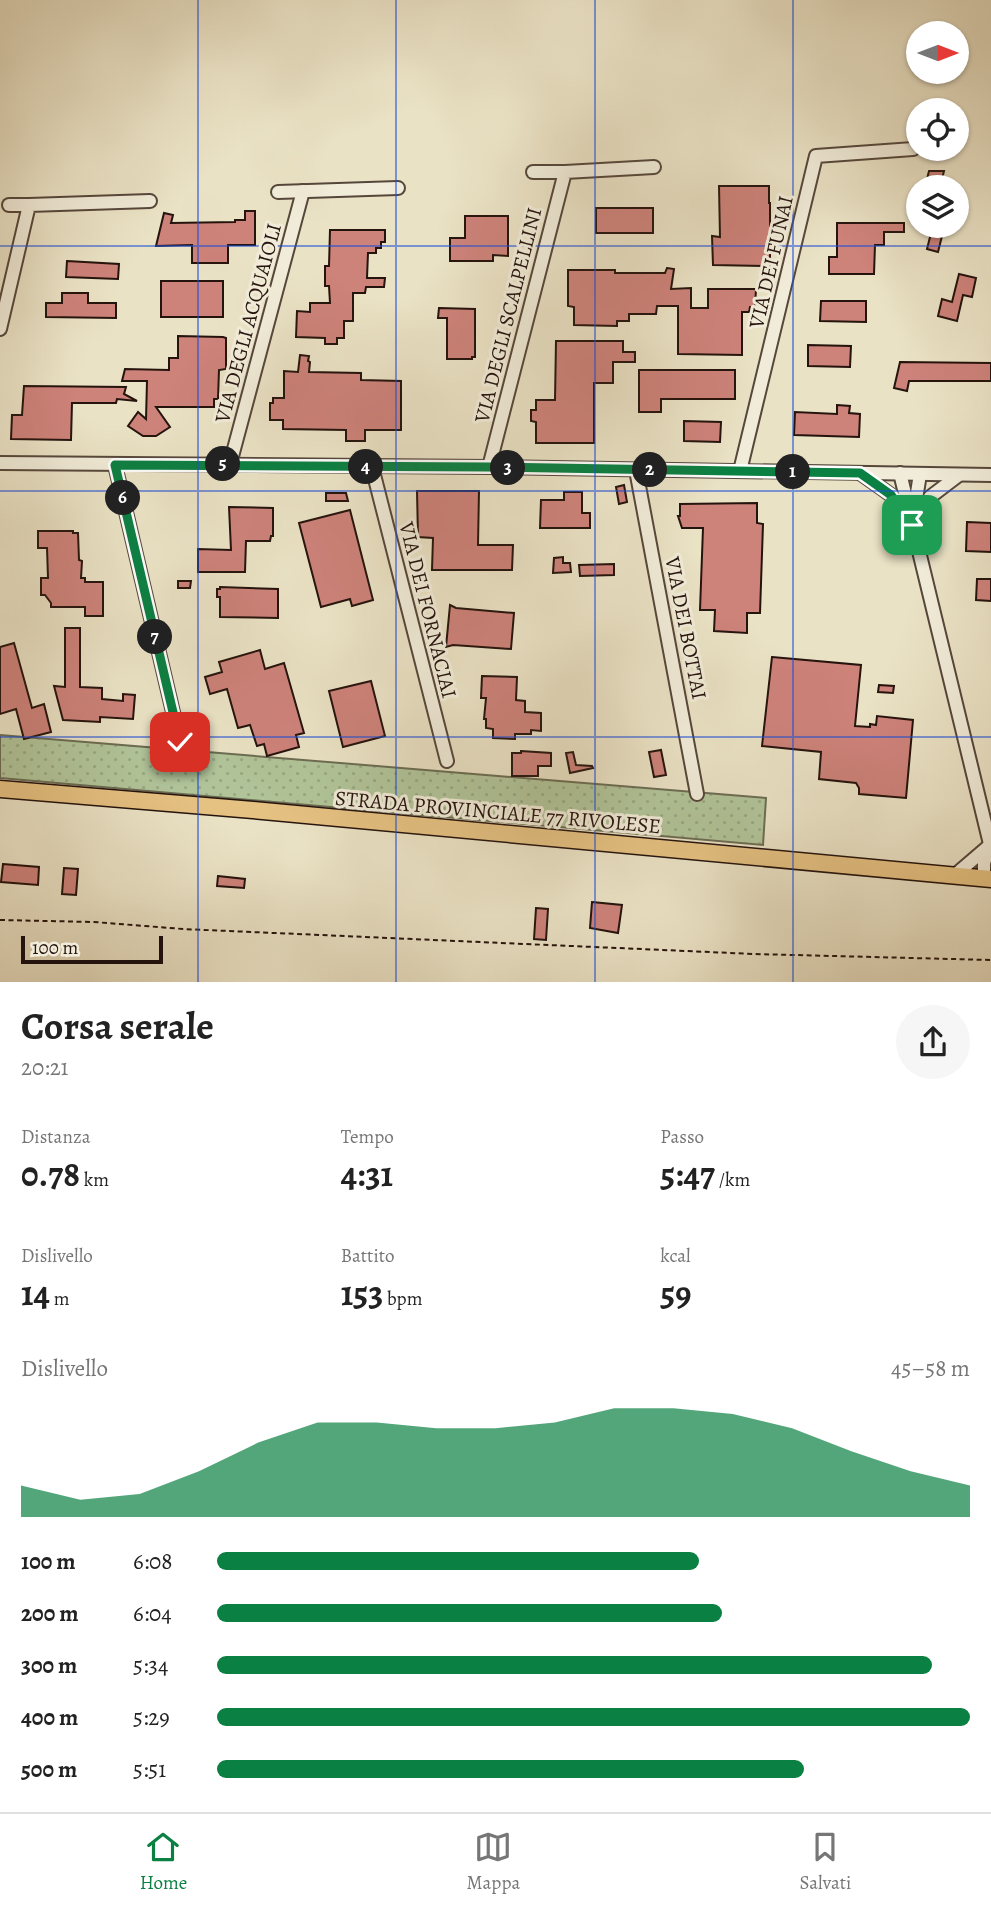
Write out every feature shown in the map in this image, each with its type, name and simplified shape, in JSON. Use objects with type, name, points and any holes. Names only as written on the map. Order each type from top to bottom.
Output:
[{"type":"main road","name":"STRADA PROVINCIALE 77 RIVOLESE","points":[[0,789],[988,878]]},
{"type":"street","name":"VIA DEI FUNAI","points":[[740,471],[816,156],[906,150]]},
{"type":"street","points":[[533,172],[654,167]]},
{"type":"street","name":"VIA DEGLI SCALPELLINI","points":[[489,467],[565,172]]},
{"type":"street","name":"VIA DEGLI ACQUAIOLI","points":[[278,192],[398,188]]},
{"type":"street","name":"VIA DEGLI ACQUAIOLI","points":[[230,464],[303,191]]},
{"type":"street","points":[[9,205],[150,201]]},
{"type":"street","points":[[0,329],[29,205]]},
{"type":"street","points":[[0,463],[991,475]]},
{"type":"street","points":[[115,465],[180,742]]},
{"type":"street","name":"VIA DEI FORNACIAI","points":[[372,467],[447,761]]},
{"type":"street","name":"VIA DEI BOTTAI","points":[[636,470],[697,794]]},
{"type":"street","points":[[860,473],[891,495],[912,525]]},
{"type":"street","points":[[900,473],[991,847],[984,863],[988,878]]},
{"type":"street","points":[[912,525],[920,474]]},
{"type":"street","points":[[912,525],[930,497],[960,475]]},
{"type":"street","points":[[955,875],[991,847]]},
{"type":"path","points":[[0,920],[94,922],[197,930],[754,954],[991,960]]},
{"type":"green space","points":[[0,735],[766,798],[763,845],[0,778]]},
{"type":"building","points":[[929,171],[944,171],[943,175],[928,175]]},
{"type":"building","points":[[719,186],[769,186],[770,266],[713,265],[712,236],[720,237]]},
{"type":"building","points":[[596,208],[653,208],[653,233],[596,233]]},
{"type":"building","points":[[245,211],[255,211],[255,245],[228,245],[228,263],[192,263],[192,245],[156,246],[164,213],[173,215],[171,223],[235,222],[245,220]]},
{"type":"building","points":[[465,216],[508,216],[508,256],[493,255],[493,261],[450,261],[450,238],[465,238]]},
{"type":"building","points":[[837,223],[904,223],[904,232],[884,232],[884,245],[875,245],[874,274],[829,274],[829,257],[837,257]]},
{"type":"building","points":[[330,230],[385,230],[385,242],[381,242],[381,248],[376,248],[376,253],[368,253],[367,278],[385,278],[384,287],[366,287],[365,293],[353,293],[353,321],[344,321],[344,338],[337,338],[337,344],[325,344],[325,338],[296,337],[297,311],[310,312],[310,303],[330,303],[329,286],[325,286],[325,266],[329,266]]},
{"type":"building","points":[[930,238],[942,238],[938,252],[927,249]]},
{"type":"building","points":[[67,261],[119,264],[118,279],[66,277]]},
{"type":"building","points":[[667,268],[674,269],[671,289],[691,288],[691,308],[708,308],[708,289],[756,289],[755,307],[750,307],[749,312],[742,312],[742,355],[678,354],[678,306],[657,306],[656,314],[629,314],[629,321],[617,321],[617,326],[574,325],[574,307],[568,306],[568,270],[665,273]]},
{"type":"building","points":[[959,274],[976,278],[972,297],[963,295],[957,321],[938,316],[942,299],[952,302]]},
{"type":"building","points":[[161,281],[223,281],[223,317],[161,317]]},
{"type":"building","points":[[62,293],[88,293],[88,303],[116,303],[116,318],[46,317],[46,303],[62,303]]},
{"type":"building","points":[[821,301],[866,301],[866,322],[820,321]]},
{"type":"building","points":[[439,308],[475,309],[475,357],[447,359],[447,318],[438,318]]},
{"type":"building","points":[[178,336],[226,338],[226,369],[219,370],[218,399],[214,399],[214,407],[156,407],[170,427],[156,436],[143,436],[128,426],[138,412],[146,419],[147,381],[122,381],[125,369],[169,370],[169,358],[178,358]]},
{"type":"building","points":[[556,341],[623,341],[623,352],[635,352],[635,362],[613,362],[613,383],[594,383],[594,443],[536,443],[536,422],[531,421],[531,410],[536,410],[536,400],[555,400]]},
{"type":"building","points":[[808,345],[851,346],[850,367],[808,366]]},
{"type":"building","points":[[300,355],[309,356],[309,372],[361,373],[361,380],[401,381],[401,430],[365,430],[365,441],[346,441],[346,430],[283,429],[283,420],[270,420],[270,403],[273,403],[273,398],[284,398],[284,371],[298,372]]},
{"type":"building","points":[[900,362],[991,363],[991,381],[909,381],[907,391],[894,388]]},
{"type":"building","points":[[639,370],[735,370],[735,399],[661,399],[661,412],[639,412]]},
{"type":"building","points":[[24,386],[126,387],[124,394],[137,401],[117,399],[116,403],[72,403],[71,440],[11,439],[12,415],[22,415]]},
{"type":"building","points":[[837,405],[850,406],[849,413],[860,414],[859,437],[794,435],[795,412],[837,414]]},
{"type":"building","points":[[684,421],[721,422],[720,442],[684,441]]},
{"type":"building","points":[[624,485],[627,502],[619,504],[616,487]]},
{"type":"building","points":[[417,491],[479,491],[478,545],[513,545],[512,570],[432,570],[433,538],[418,537]]},
{"type":"building","points":[[564,492],[582,492],[582,513],[590,513],[590,528],[540,528],[541,500],[564,500]]},
{"type":"building","points":[[326,493],[346,493],[348,501],[326,501]]},
{"type":"building","points":[[757,503],[757,523],[763,524],[760,613],[747,613],[747,633],[714,631],[715,610],[700,610],[703,528],[682,528],[678,516],[680,504]]},
{"type":"building","points":[[229,507],[273,508],[273,536],[270,541],[246,541],[245,572],[198,572],[198,549],[231,550]]},
{"type":"building","points":[[350,510],[373,600],[352,606],[350,599],[321,607],[299,523]]},
{"type":"building","points":[[967,522],[991,523],[991,552],[966,551]]},
{"type":"building","points":[[38,531],[78,533],[79,560],[82,561],[81,578],[85,578],[85,582],[103,582],[103,616],[85,616],[85,607],[51,607],[45,595],[41,595],[41,578],[48,578],[47,548],[38,548]]},
{"type":"building","points":[[563,557],[563,563],[570,563],[571,572],[553,573],[554,558]]},
{"type":"building","points":[[614,564],[614,575],[580,576],[579,565]]},
{"type":"building","points":[[977,579],[991,579],[991,601],[976,600]]},
{"type":"building","points":[[178,581],[191,581],[190,588],[178,588]]},
{"type":"building","points":[[217,589],[278,589],[278,618],[220,617],[220,597],[217,597]]},
{"type":"building","points":[[450,605],[456,608],[514,613],[511,649],[453,645],[446,647]]},
{"type":"building","points":[[65,628],[80,628],[80,687],[102,688],[102,699],[123,701],[123,694],[135,695],[133,719],[100,717],[100,722],[63,720],[54,686],[65,687]]},
{"type":"building","points":[[14,643],[32,708],[44,704],[51,732],[24,739],[16,709],[0,714],[0,647]]},
{"type":"building","points":[[260,650],[265,669],[284,663],[304,733],[296,735],[299,747],[267,756],[264,744],[257,746],[250,725],[238,728],[227,689],[210,694],[205,677],[222,672],[219,662]]},
{"type":"building","points":[[772,657],[861,665],[855,726],[876,725],[877,716],[913,720],[906,798],[859,794],[856,783],[819,779],[821,752],[762,746]]},
{"type":"building","points":[[482,676],[517,677],[516,700],[525,701],[525,712],[541,713],[541,731],[531,730],[531,734],[515,734],[515,739],[493,738],[493,729],[486,728],[484,719],[486,698],[481,698]]},
{"type":"building","points":[[371,681],[385,736],[343,747],[329,691]]},
{"type":"building","points":[[879,685],[894,686],[893,693],[878,692]]},
{"type":"building","points":[[661,750],[666,775],[654,777],[649,752]]},
{"type":"building","points":[[573,752],[576,765],[593,768],[570,773],[566,753]]},
{"type":"building","points":[[512,753],[551,753],[551,766],[538,766],[538,776],[512,776]]},
{"type":"building","points":[[3,864],[39,867],[38,885],[1,882]]},
{"type":"building","points":[[64,868],[78,869],[76,895],[62,894]]},
{"type":"building","points":[[218,876],[245,879],[244,888],[217,886]]},
{"type":"building","points":[[592,902],[622,905],[618,933],[590,928]]},
{"type":"building","points":[[536,908],[548,909],[546,940],[534,939]]},
{"type":"route","points":[[180,742],[115,465],[230,464],[860,473],[891,495],[912,525]]}]
